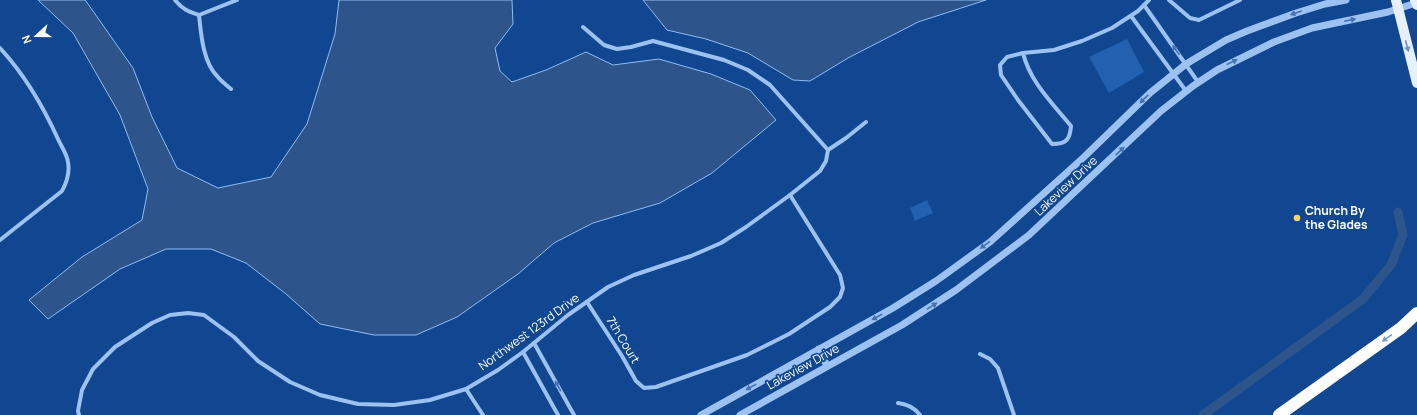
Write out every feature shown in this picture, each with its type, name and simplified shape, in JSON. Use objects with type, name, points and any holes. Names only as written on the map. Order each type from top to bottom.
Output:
[{"type":"highway","points":[[1279,415],[1396,332],[1417,313]]},
{"type":"main road","points":[[1415,0],[1417,4]]},
{"type":"main road","points":[[1397,4],[1417,83]]},
{"type":"street","points":[[175,0],[188,12],[200,16],[237,0]]},
{"type":"street","points":[[1023,53],[1026,67],[1041,89],[1071,126],[1071,135],[1061,144],[1052,144],[1018,100],[1001,75],[1000,65],[1007,57],[1023,53],[1054,50],[1082,41],[1112,28],[1138,11],[1149,0]]},
{"type":"street","points":[[1169,0],[1190,18],[1199,20],[1240,0]]},
{"type":"street","name":"Lakeview Drive","points":[[701,415],[893,308],[990,242],[1083,158],[1150,93],[1186,64],[1226,40],[1247,31],[1296,13],[1325,4],[1346,0]]},
{"type":"street","name":"Lakeview Drive","points":[[740,415],[902,325],[956,290],[1000,258],[1040,225],[1161,111],[1198,82],[1217,70],[1274,42],[1312,28],[1397,4],[1417,4]]},
{"type":"street","points":[[1144,5],[1198,82]]},
{"type":"street","points":[[200,16],[203,49],[216,75],[231,89]]},
{"type":"street","points":[[1131,16],[1186,91]]},
{"type":"street","points":[[583,27],[604,44],[617,48],[631,48],[653,41],[724,60],[748,70],[770,85],[828,150],[866,122]]},
{"type":"street","points":[[0,48],[28,83],[49,120],[68,161],[69,172],[67,183],[62,191],[0,240]]},
{"type":"street","name":"Northwest 123rd Drive","points":[[78,413],[82,390],[93,369],[115,347],[152,322],[170,315],[188,313],[204,315],[234,336],[258,361],[290,382],[320,395],[358,404],[394,405],[430,400],[466,389],[498,370],[523,352],[568,315],[608,287],[634,274],[691,256],[721,243],[746,227],[820,171],[826,161],[828,150]]},
{"type":"street","name":"7th Court","points":[[586,302],[622,356],[636,381],[644,388],[656,388],[747,356],[789,334],[830,307],[840,298],[843,288],[840,275],[790,195]]},
{"type":"street","points":[[534,343],[574,415]]},
{"type":"street","points":[[819,349],[827,366]]},
{"type":"street","points":[[523,352],[558,415]]},
{"type":"street","points":[[980,354],[990,359],[998,368],[1014,415]]},
{"type":"street","points":[[466,389],[483,415]]},
{"type":"street","points":[[898,403],[906,404],[916,410],[920,415]]},
{"type":"shaded area","points":[[38,0],[85,0],[133,68],[152,117],[177,168],[218,188],[271,177],[307,124],[335,34],[339,0],[512,0],[513,24],[495,48],[500,71],[512,82],[546,70],[586,52],[613,65],[659,59],[711,74],[750,90],[776,120],[712,173],[660,203],[593,223],[554,243],[518,274],[457,317],[416,335],[374,335],[320,324],[286,294],[246,263],[211,249],[166,249],[120,269],[48,319],[29,300],[82,257],[142,220],[148,189],[120,115],[73,33]]},
{"type":"shaded area","points":[[643,0],[986,0],[918,22],[848,58],[810,81],[793,80],[748,53],[706,39],[667,30]]},
{"type":"shaded area","points":[[1127,39],[1144,72],[1109,93],[1089,57]]},
{"type":"shaded area","points":[[927,200],[933,213],[915,221],[910,208]]},
{"type":"waterway","points":[[1203,415],[1363,299],[1391,265],[1403,235],[1398,212]]},
{"type":"place","name":"Church By the Glades","points":[[1297,218]]}]
